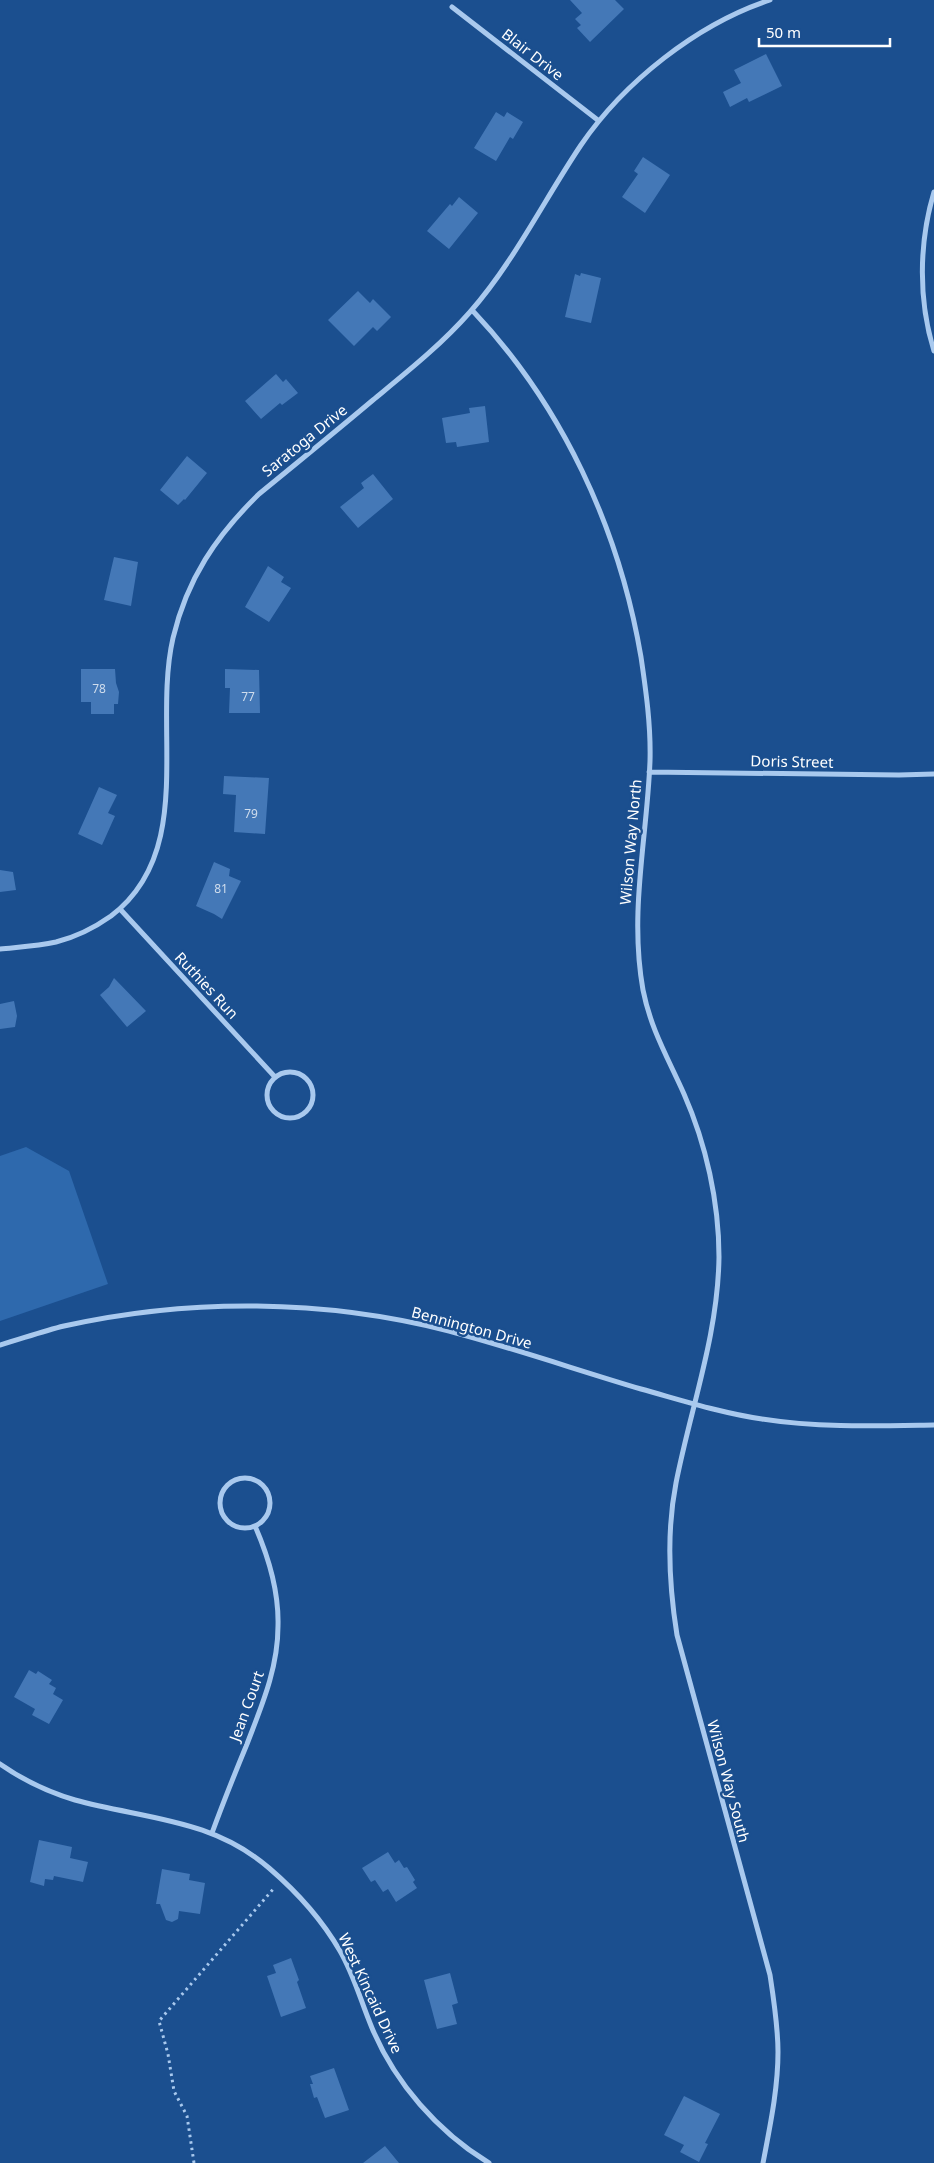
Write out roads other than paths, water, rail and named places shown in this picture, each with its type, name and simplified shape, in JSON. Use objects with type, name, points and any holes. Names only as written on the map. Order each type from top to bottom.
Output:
[{"type":"street","name":"Saratoga Drive","points":[[0,949],[56,942],[99,925],[120,909],[136,891],[149,870],[158,850],[164,825],[169,671],[173,640],[181,609],[193,580],[211,548],[233,519],[259,494],[426,356],[472,310],[499,275],[581,144],[626,91],[691,39],[727,18],[770,0]]},
{"type":"street","name":"Blair Drive","points":[[452,7],[599,121]]},
{"type":"street","points":[[934,192],[924,241],[923,272],[925,308],[934,351]]},
{"type":"street","name":"Wilson Way North","points":[[472,310],[493,333],[529,380],[577,460],[601,514],[621,569],[636,626],[645,684],[649,731],[649,772],[636,913],[638,953],[644,993],[653,1026],[697,1127],[709,1169],[717,1228],[718,1289],[714,1323],[695,1404]]},
{"type":"street","name":"Doris Street","points":[[649,772],[934,774]]},
{"type":"street","name":"Ruthies Run","points":[[120,909],[275,1077]]},
{"type":"street","points":[[289,1072],[297,1073],[308,1080],[312,1087],[313,1100],[304,1114],[290,1119],[277,1114],[271,1109],[267,1100],[268,1090],[275,1077],[289,1072]]},
{"type":"street","name":"Bennington Drive","points":[[0,1345],[63,1327],[117,1316],[172,1309],[240,1306],[309,1309],[363,1315],[448,1331],[695,1404],[760,1419],[854,1426],[934,1424]]},
{"type":"street","name":"Wilson Way South","points":[[695,1404],[676,1484],[670,1525],[669,1566],[672,1601],[683,1660],[770,1975],[776,2011],[778,2053],[775,2089],[763,2163]]},
{"type":"street","points":[[237,1479],[256,1480],[268,1491],[270,1501],[269,1512],[264,1520],[255,1526],[240,1528],[228,1522],[221,1512],[220,1502],[222,1493],[227,1486],[237,1479]]},
{"type":"street","name":"Jean Court","points":[[212,1833],[268,1690],[275,1660],[278,1626],[277,1596],[271,1566],[255,1526]]},
{"type":"street","name":"West Kincaid Drive","points":[[0,1764],[44,1789],[75,1800],[188,1824],[212,1833],[240,1847],[282,1878],[296,1891],[320,1920],[340,1952],[355,1982],[372,2029],[386,2057],[406,2087],[426,2112],[448,2134],[489,2163]]}]
